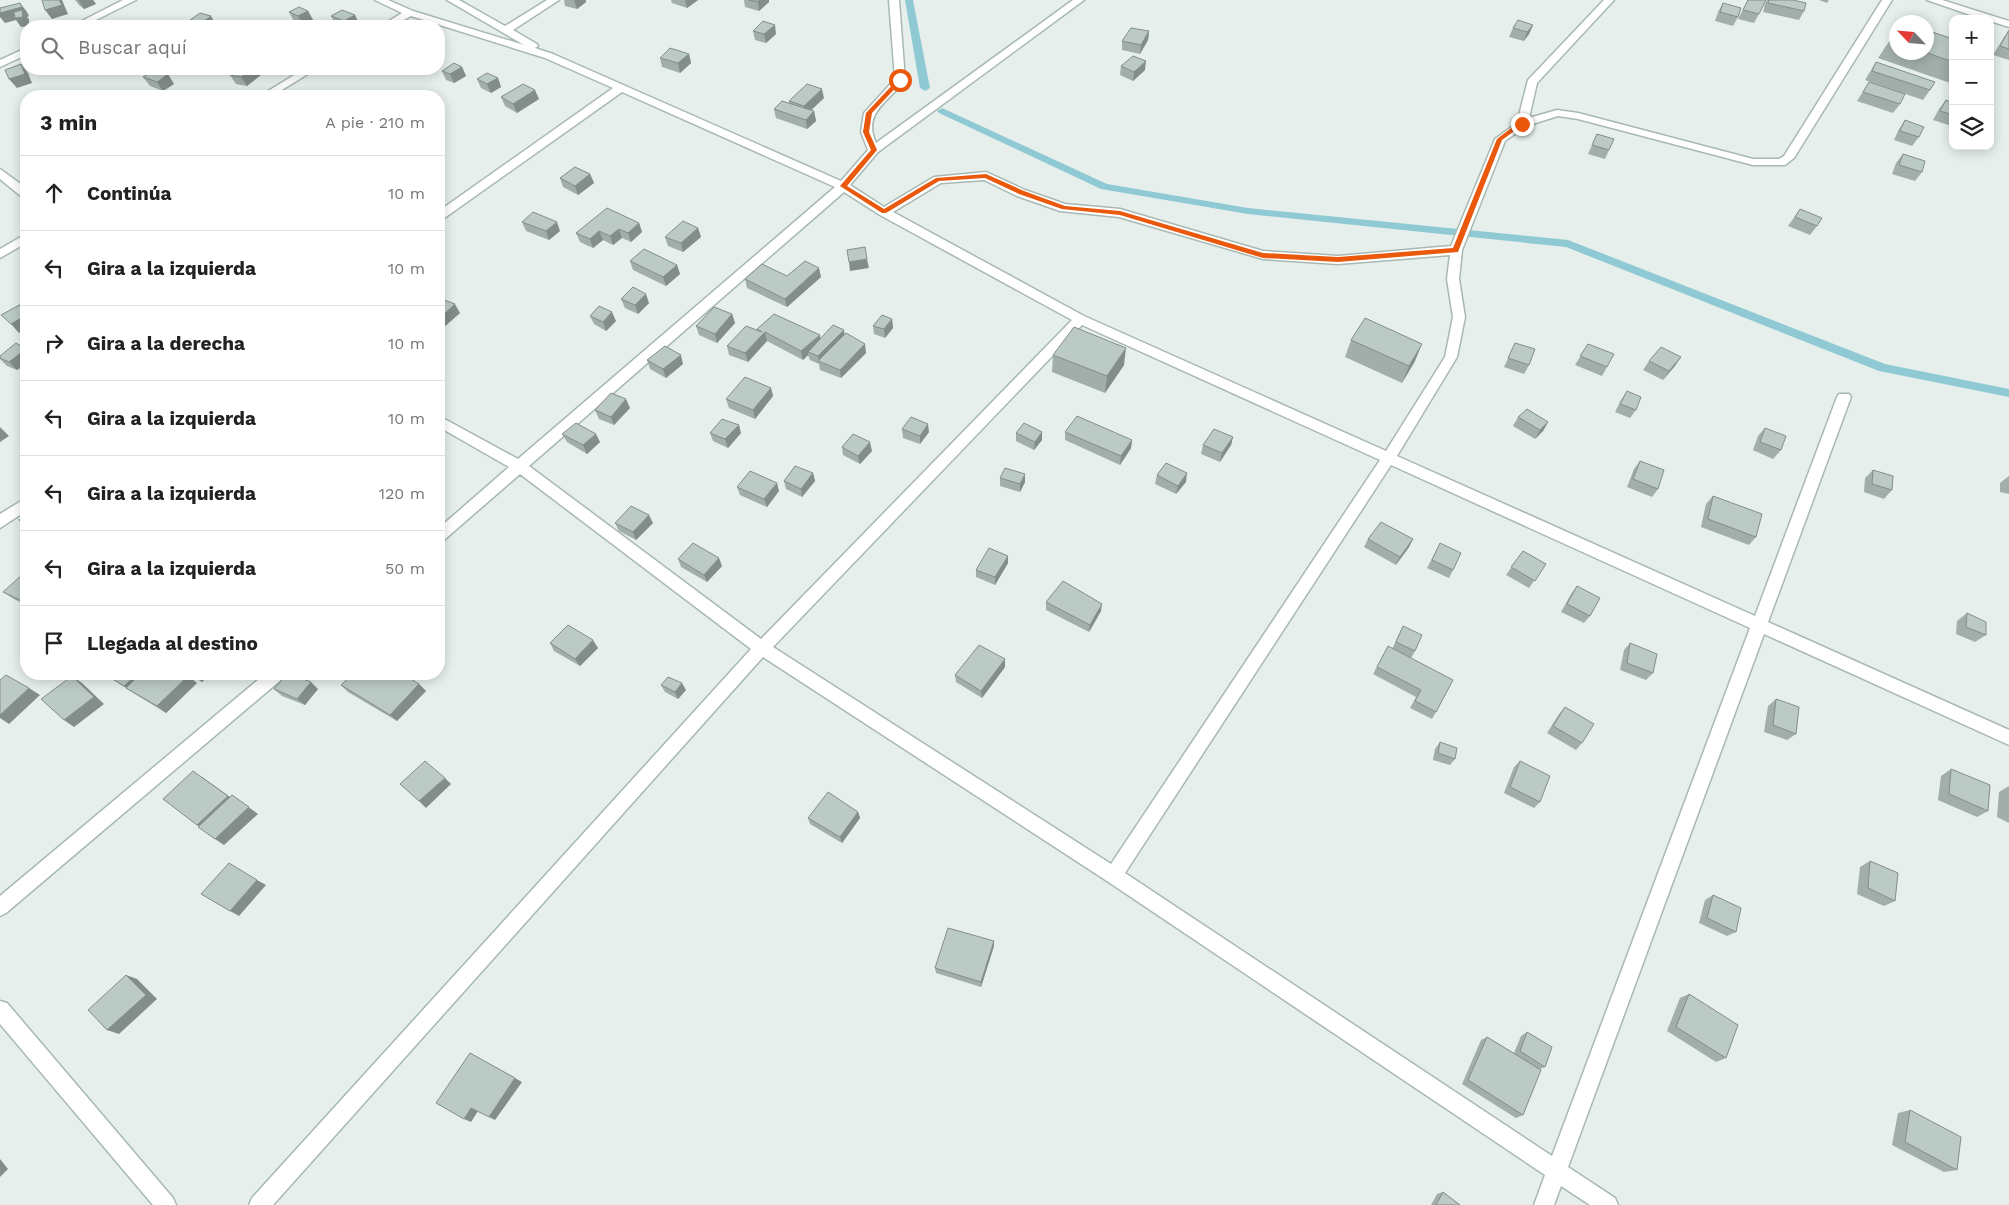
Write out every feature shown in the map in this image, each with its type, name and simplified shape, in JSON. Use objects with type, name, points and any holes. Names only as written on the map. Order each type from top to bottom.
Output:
[{"type":"street","points":[[89,20],[131,0]]},
{"type":"street","points":[[380,0],[433,20]]},
{"type":"street","points":[[452,0],[549,56],[619,89],[843,186],[884,212],[1080,319],[2009,738]]},
{"type":"street","points":[[506,30],[554,0]]},
{"type":"street","points":[[874,150],[866,132],[869,113],[900,80],[894,0]]},
{"type":"street","points":[[445,531],[520,468],[843,186],[874,150],[1079,0]]},
{"type":"street","points":[[1522,124],[1532,82],[1609,0]]},
{"type":"street","points":[[1113,875],[1389,457],[1452,357],[1459,317],[1453,279],[1457,246],[1500,139],[1522,124],[1557,113],[1578,116],[1753,162],[1780,163],[1788,158],[1886,0]]},
{"type":"street","points":[[1932,0],[2009,24]]},
{"type":"street","points":[[397,20],[410,13]]},
{"type":"street","points":[[445,24],[549,56]]},
{"type":"street","points":[[0,64],[20,54]]},
{"type":"street","points":[[274,90],[301,75]]},
{"type":"street","points":[[445,212],[619,89]]},
{"type":"street","points":[[0,173],[20,189]]},
{"type":"street","points":[[884,212],[938,180],[986,176],[1022,193],[1064,208],[1120,213],[1263,255],[1338,260],[1457,246]]},
{"type":"street","points":[[0,254],[20,242]]},
{"type":"street","points":[[259,1205],[762,648],[1080,319]]},
{"type":"street","points":[[1544,1205],[1844,397]]},
{"type":"street","points":[[445,424],[520,468],[762,648],[1113,875],[1608,1205]]},
{"type":"street","points":[[0,522],[20,508]]},
{"type":"street","points":[[0,907],[269,680]]},
{"type":"street","points":[[0,1010],[166,1205]]},
{"type":"building","points":[[42,0],[59,0],[62,5],[45,10]]},
{"type":"building","points":[[1748,0],[1766,0],[1759,14],[1743,10]]},
{"type":"building","points":[[1769,0],[1793,0],[1806,3],[1804,11],[1768,3]]},
{"type":"building","points":[[20,3],[22,7],[0,13],[0,8]]},
{"type":"building","points":[[1723,3],[1741,8],[1738,17],[1720,12]]},
{"type":"building","points":[[299,7],[308,11],[298,16],[289,12]]},
{"type":"building","points":[[22,10],[23,17],[15,18],[14,12]]},
{"type":"building","points":[[342,10],[355,15],[346,20],[331,16]]},
{"type":"building","points":[[200,13],[211,16],[206,20],[190,20]]},
{"type":"building","points":[[1518,20],[1533,25],[1527,32],[1513,28]]},
{"type":"building","points":[[763,21],[775,25],[764,34],[753,31]]},
{"type":"building","points":[[1131,28],[1149,31],[1141,45],[1122,41]]},
{"type":"building","points":[[2009,30],[2009,49],[2000,46]]},
{"type":"building","points":[[1934,33],[1949,38],[1949,61],[1934,55]]},
{"type":"building","points":[[670,48],[689,54],[678,63],[660,58]]},
{"type":"building","points":[[1133,56],[1146,61],[1134,72],[1121,66]]},
{"type":"building","points":[[1876,62],[1935,82],[1930,90],[1872,71]]},
{"type":"building","points":[[454,63],[462,67],[450,74],[445,72],[445,69]]},
{"type":"building","points":[[20,64],[20,75],[22,75],[9,79],[5,70]]},
{"type":"building","points":[[487,73],[498,78],[487,84],[477,79]]},
{"type":"building","points":[[146,75],[167,75],[157,82],[143,77]]},
{"type":"building","points":[[1869,82],[1905,94],[1900,104],[1863,92]]},
{"type":"building","points":[[523,84],[535,90],[513,104],[501,97]]},
{"type":"building","points":[[807,84],[822,89],[804,106],[789,101]]},
{"type":"building","points":[[1946,100],[1949,101],[1949,114],[1940,111]]},
{"type":"building","points":[[782,101],[814,111],[806,120],[774,109]]},
{"type":"building","points":[[1905,120],[1924,127],[1919,137],[1900,131]]},
{"type":"building","points":[[1597,134],[1614,139],[1609,150],[1592,145]]},
{"type":"building","points":[[1903,154],[1925,161],[1922,172],[1899,165]]},
{"type":"building","points":[[575,167],[590,174],[575,186],[560,178]]},
{"type":"building","points":[[607,208],[639,223],[628,233],[619,229],[610,236],[599,231],[590,239],[576,233]]},
{"type":"building","points":[[1800,209],[1822,218],[1817,226],[1795,217]]},
{"type":"building","points":[[533,212],[557,222],[546,231],[522,222]]},
{"type":"building","points":[[683,221],[698,228],[681,243],[665,237]]},
{"type":"building","points":[[865,247],[867,259],[849,262],[847,250]]},
{"type":"building","points":[[644,249],[677,265],[663,277],[630,261]]},
{"type":"building","points":[[805,261],[819,268],[785,299],[745,279],[762,264],[787,276]]},
{"type":"building","points":[[633,287],[646,294],[635,305],[621,299]]},
{"type":"building","points":[[445,300],[455,304],[445,313]]},
{"type":"building","points":[[20,305],[20,319],[11,324],[1,315]]},
{"type":"building","points":[[599,306],[612,312],[603,322],[590,316]]},
{"type":"building","points":[[714,307],[732,314],[715,334],[696,326]]},
{"type":"building","points":[[774,314],[820,335],[801,351],[765,332],[745,353],[727,346],[746,326],[762,332],[757,329]]},
{"type":"building","points":[[882,315],[892,319],[884,329],[873,326]]},
{"type":"building","points":[[1365,318],[1422,344],[1409,366],[1351,340]]},
{"type":"building","points":[[833,325],[844,330],[818,356],[808,352]]},
{"type":"building","points":[[1074,327],[1126,348],[1107,376],[1053,355]]},
{"type":"building","points":[[846,333],[865,344],[840,370],[818,361]]},
{"type":"building","points":[[16,343],[20,345],[20,354],[9,362],[0,358]]},
{"type":"building","points":[[1515,343],[1535,349],[1529,365],[1508,358]]},
{"type":"building","points":[[1588,344],[1614,354],[1607,367],[1580,356]]},
{"type":"building","points":[[665,346],[681,355],[663,369],[647,360]]},
{"type":"building","points":[[1661,347],[1681,357],[1669,371],[1649,361]]},
{"type":"building","points":[[745,377],[771,388],[753,410],[726,399]]},
{"type":"building","points":[[1627,391],[1641,397],[1636,410],[1620,404]]},
{"type":"building","points":[[611,393],[626,399],[611,417],[595,410]]},
{"type":"building","points":[[1527,409],[1548,422],[1540,430],[1518,417]]},
{"type":"building","points":[[1077,416],[1132,440],[1121,456],[1065,432]]},
{"type":"building","points":[[911,417],[928,424],[920,436],[902,429]]},
{"type":"building","points":[[722,419],[739,425],[725,439],[710,433]]},
{"type":"building","points":[[576,423],[596,434],[583,445],[562,434]]},
{"type":"building","points":[[1024,423],[1042,432],[1035,442],[1016,433]]},
{"type":"building","points":[[1765,428],[1786,436],[1781,450],[1760,442]]},
{"type":"building","points":[[1214,429],[1233,437],[1222,453],[1203,445]]},
{"type":"building","points":[[853,434],[870,442],[858,456],[842,447]]},
{"type":"building","points":[[1640,461],[1664,470],[1658,489],[1633,479]]},
{"type":"building","points":[[1166,463],[1187,473],[1178,486],[1157,475]]},
{"type":"building","points":[[795,466],[813,473],[801,489],[784,481]]},
{"type":"building","points":[[1005,468],[1025,474],[1020,484],[1000,478]]},
{"type":"building","points":[[1873,470],[1893,476],[1892,490],[1872,484]]},
{"type":"building","points":[[750,471],[777,483],[764,499],[737,487]]},
{"type":"building","points":[[1713,496],[1762,514],[1756,537],[1708,519]]},
{"type":"building","points":[[631,506],[649,515],[633,532],[615,523]]},
{"type":"building","points":[[1381,522],[1413,539],[1400,557],[1368,539]]},
{"type":"building","points":[[693,543],[719,558],[704,575],[678,559]]},
{"type":"building","points":[[1440,543],[1461,553],[1453,570],[1432,560]]},
{"type":"building","points":[[989,548],[1008,556],[995,577],[976,570]]},
{"type":"building","points":[[1523,551],[1546,564],[1535,581],[1511,567]]},
{"type":"building","points":[[20,577],[20,600],[3,592]]},
{"type":"building","points":[[1063,581],[1102,604],[1090,625],[1046,602]]},
{"type":"building","points":[[1577,586],[1600,598],[1590,616],[1567,604]]},
{"type":"building","points":[[1967,613],[1986,622],[1986,635],[1966,627]]},
{"type":"building","points":[[568,625],[593,640],[575,659],[550,643]]},
{"type":"building","points":[[1403,626],[1422,635],[1415,651],[1396,642]]},
{"type":"building","points":[[1630,643],[1657,654],[1653,673],[1627,663]]},
{"type":"building","points":[[979,645],[1005,659],[981,691],[955,675]]},
{"type":"building","points":[[1388,646],[1453,680],[1436,712],[1415,701],[1421,690],[1377,667]]},
{"type":"building","points":[[6,675],[29,688],[0,715],[0,680]]},
{"type":"building","points":[[668,677],[682,683],[675,692],[661,685]]},
{"type":"building","points":[[67,680],[76,680],[94,697],[64,720],[41,699]]},
{"type":"building","points":[[114,680],[130,680],[124,686]]},
{"type":"building","points":[[134,680],[184,680],[157,706],[126,688]]},
{"type":"building","points":[[282,680],[306,680],[311,682],[297,699],[274,689]]},
{"type":"building","points":[[346,680],[413,680],[419,684],[390,715],[341,685]]},
{"type":"building","points":[[1776,699],[1799,707],[1796,734],[1773,725]]},
{"type":"building","points":[[1565,707],[1594,724],[1582,743],[1553,726]]},
{"type":"building","points":[[1440,742],[1457,748],[1455,759],[1438,753]]},
{"type":"building","points":[[425,761],[445,778],[419,801],[400,784]]},
{"type":"building","points":[[1520,761],[1550,776],[1540,802],[1510,787]]},
{"type":"building","points":[[1951,769],[1990,785],[1988,811],[1949,794]]},
{"type":"building","points":[[193,771],[228,796],[197,825],[163,799]]},
{"type":"building","points":[[828,792],[858,812],[840,837],[808,818]]},
{"type":"building","points":[[232,795],[249,807],[215,839],[198,827]]},
{"type":"building","points":[[1870,861],[1898,873],[1895,901],[1868,888]]},
{"type":"building","points":[[229,863],[257,880],[230,911],[201,894]]},
{"type":"building","points":[[1713,895],[1741,908],[1736,932],[1707,918]]},
{"type":"building","points":[[948,928],[994,941],[981,982],[935,968]]},
{"type":"building","points":[[126,975],[146,995],[107,1030],[88,1010]]},
{"type":"building","points":[[1689,994],[1738,1025],[1726,1058],[1676,1027]]},
{"type":"building","points":[[1527,1032],[1552,1047],[1545,1067],[1520,1051]]},
{"type":"building","points":[[1487,1037],[1541,1070],[1523,1115],[1468,1080]]},
{"type":"building","points":[[470,1053],[515,1078],[489,1117],[471,1108],[464,1119],[436,1103]]},
{"type":"building","points":[[1910,1110],[1961,1137],[1957,1170],[1905,1142]]},
{"type":"building","points":[[1443,1192],[1460,1205],[1436,1205]]},
{"type":"waterway","points":[[909,0],[925,88]]},
{"type":"waterway","points":[[942,111],[1105,187],[1248,211],[1568,244],[1883,368],[2009,393]]},
{"type":"route","points":[[900,80],[869,113],[866,132],[874,150],[843,186],[884,212],[938,180],[986,176],[1022,193],[1064,208],[1120,213],[1263,255],[1338,260],[1456,250],[1500,139],[1522,124]]}]
